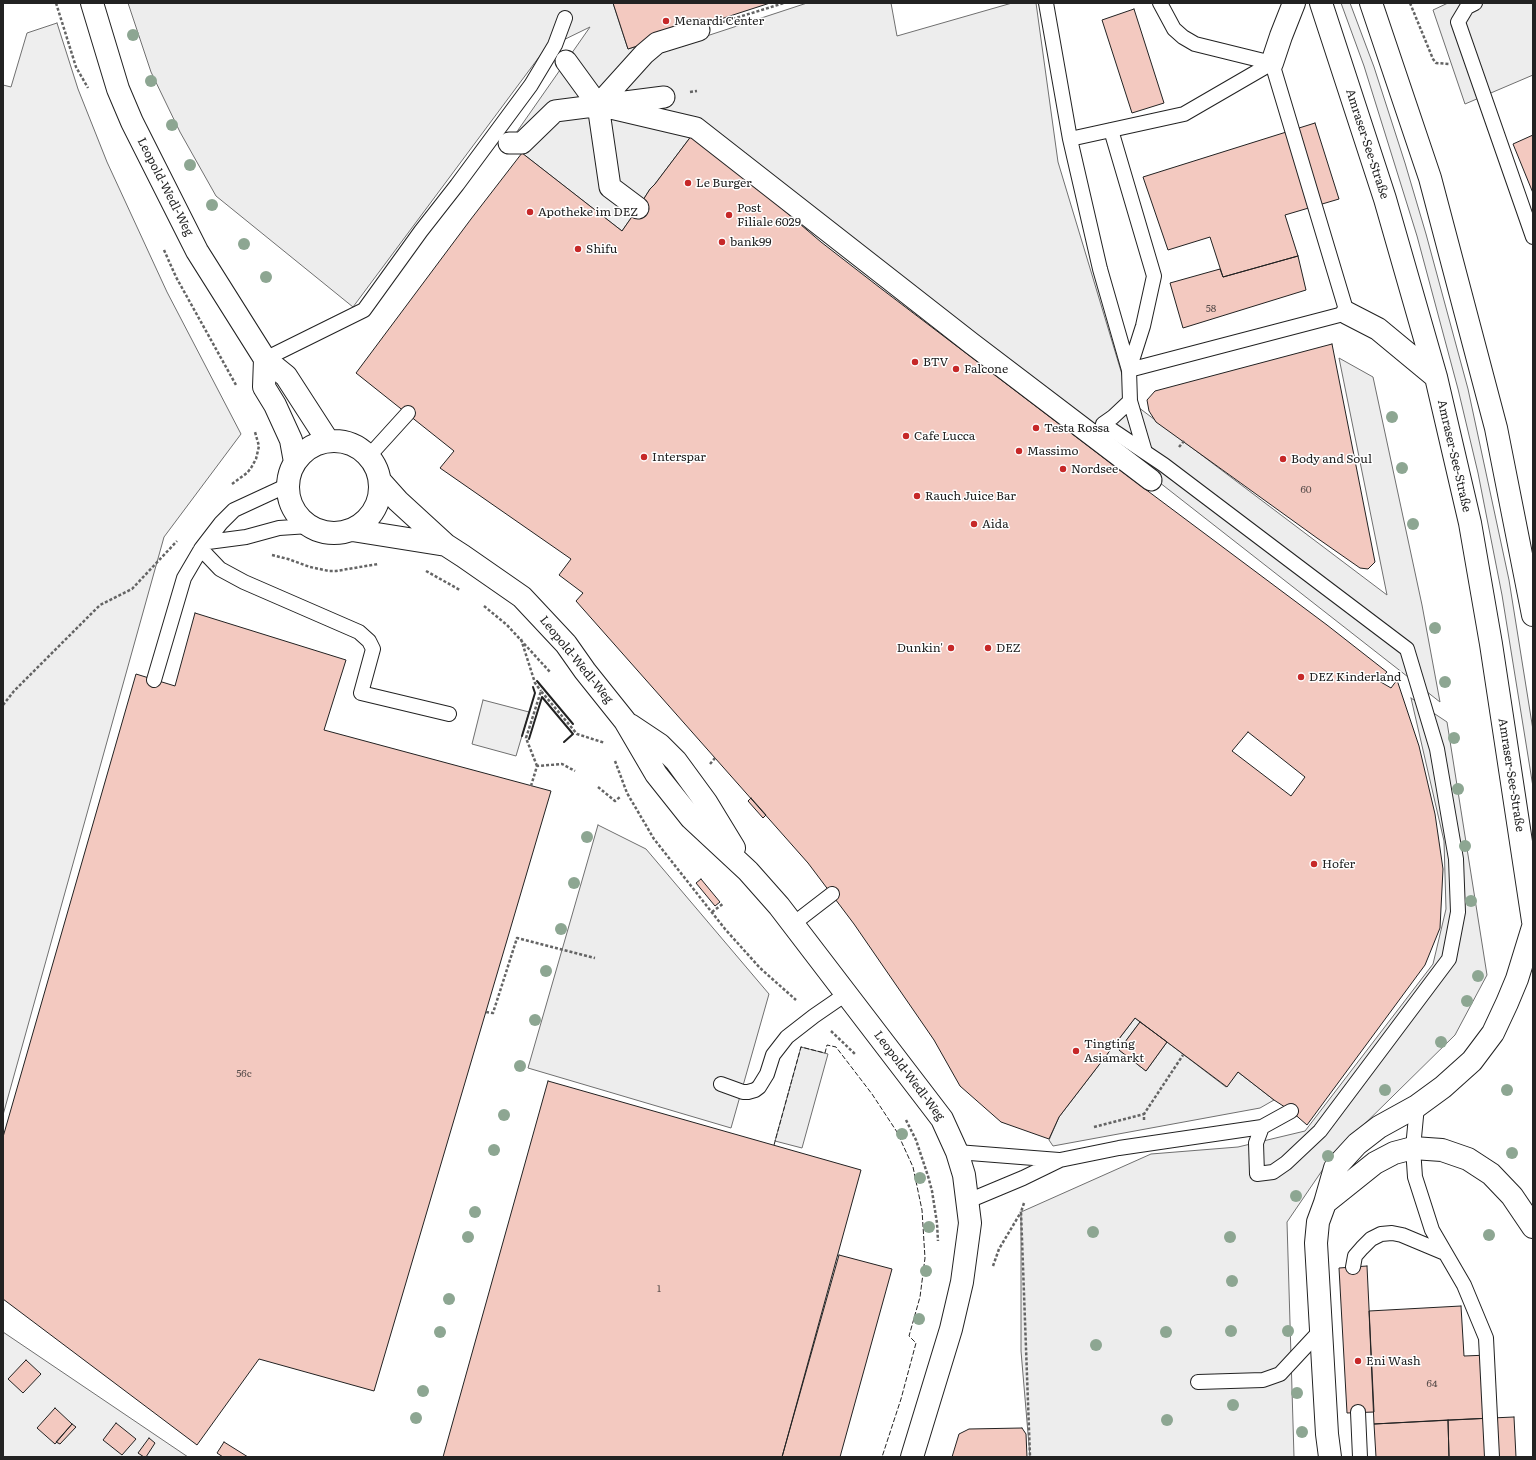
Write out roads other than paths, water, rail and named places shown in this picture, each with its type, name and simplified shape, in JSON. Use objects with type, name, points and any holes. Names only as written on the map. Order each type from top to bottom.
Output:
[{"type":"main road","name":"Leopold-Wedl-Weg","points":[[92,3],[118,89],[132,122],[197,251],[265,359],[286,376],[328,441]]},
{"type":"main road","points":[[1272,63],[1294,3]]},
{"type":"main road","name":"Amraser-See-Straße","points":[[1321,3],[1385,198],[1436,377],[1470,523],[1491,644],[1533,921]]},
{"type":"main road","points":[[1371,3],[1430,178],[1496,428],[1533,615]]},
{"type":"main road","points":[[1347,313],[1378,329],[1436,377]]},
{"type":"main road","points":[[265,359],[264,388],[275,405],[291,440],[295,462]]},
{"type":"main road","points":[[328,441],[343,441],[357,446],[369,456],[377,468],[381,482],[380,497],[374,511],[365,522],[352,530],[338,533],[323,532],[309,526],[297,515],[290,501],[288,485],[290,473],[295,462],[304,452],[315,444],[328,441]]},
{"type":"main road","name":"Leopold-Wedl-Weg","points":[[381,482],[398,501],[446,545],[522,597],[566,644],[585,671],[625,721],[660,745],[676,762],[706,802],[748,871],[779,906],[942,1118],[957,1152],[964,1175],[970,1223],[962,1282],[947,1343],[912,1457]]},
{"type":"main road","name":"Leopold-Wedl-Weg","points":[[352,530],[446,545]]},
{"type":"main road","points":[[1330,1457],[1320,1331],[1316,1243],[1318,1222],[1335,1168],[1357,1144],[1379,1127],[1417,1106],[1443,1087],[1472,1061],[1493,1033],[1517,979],[1533,927]]},
{"type":"main road","points":[[1325,1203],[1375,1163],[1394,1153],[1413,1148],[1442,1150],[1468,1159],[1491,1174],[1512,1196],[1533,1227]]},
{"type":"main road","points":[[1325,1457],[1327,1434]]},
{"type":"street","points":[[598,105],[644,54],[657,43],[699,30]]},
{"type":"street","points":[[566,61],[598,105],[610,187],[638,208]]},
{"type":"street","points":[[509,143],[522,143],[555,111],[664,97]]},
{"type":"street","points":[[598,105],[696,128],[971,343],[1151,480]]},
{"type":"lane","points":[[1046,3],[1070,139],[1100,269],[1129,370],[1130,401],[1145,452]]},
{"type":"lane","points":[[1160,3],[1174,29],[1195,44],[1272,63]]},
{"type":"lane","points":[[1475,3],[1467,7],[1458,22],[1533,237]]},
{"type":"lane","points":[[265,359],[364,310],[420,231],[457,185],[531,85],[555,45],[565,18]]},
{"type":"lane","points":[[1070,139],[1184,114],[1272,63]]},
{"type":"lane","points":[[1129,370],[1347,313],[1272,63]]},
{"type":"lane","points":[[1111,130],[1154,276],[1143,326],[1129,370]]},
{"type":"lane","points":[[1130,401],[1113,418],[1103,424],[1145,452],[1407,648],[1437,749],[1456,859],[1458,912],[1449,959],[1320,1131],[1286,1163],[1273,1172],[1258,1174],[1256,1143],[1262,1127]]},
{"type":"lane","points":[[369,456],[408,413]]},
{"type":"lane","points":[[154,680],[184,578],[205,546],[221,524],[234,510],[288,485]]},
{"type":"lane","points":[[205,546],[279,528],[309,526]]},
{"type":"lane","points":[[205,546],[220,569],[244,582],[359,632],[369,641],[373,649],[361,693],[449,714]]},
{"type":"lane","points":[[793,924],[832,894]]},
{"type":"lane","points":[[721,1084],[743,1092],[755,1090],[764,1078],[773,1055],[787,1037],[846,994]]},
{"type":"lane","points":[[1417,1106],[1413,1148],[1415,1177],[1432,1230],[1464,1285],[1486,1338],[1492,1457]]},
{"type":"lane","points":[[957,1152],[1060,1160],[1141,1145],[1262,1127],[1291,1111]]},
{"type":"lane","points":[[968,1201],[1023,1178],[1060,1160]]},
{"type":"lane","points":[[1352,1267],[1355,1256],[1362,1248],[1371,1239],[1381,1234],[1392,1233],[1402,1235],[1445,1253]]},
{"type":"lane","points":[[1198,1382],[1263,1380],[1280,1374],[1320,1331]]},
{"type":"lane","points":[[1358,1412],[1360,1457]]},
{"type":"place","name":"Menardi Center","points":[[666,21]]},
{"type":"place","name":"Le Burger","points":[[688,183]]},
{"type":"place","name":"Apotheke im DEZ","points":[[530,212]]},
{"type":"place","name":"Post Filiale 6029","points":[[729,215]]},
{"type":"place","name":"bank99","points":[[722,242]]},
{"type":"place","name":"Shifu","points":[[578,249]]},
{"type":"place","name":"BTV","points":[[915,362]]},
{"type":"place","name":"Falcone","points":[[956,369]]},
{"type":"place","name":"Testa Rossa","points":[[1036,428]]},
{"type":"place","name":"Cafe Lucca","points":[[906,436]]},
{"type":"place","name":"Massimo","points":[[1019,451]]},
{"type":"place","name":"Interspar","points":[[644,457]]},
{"type":"place","name":"Body and Soul","points":[[1283,459]]},
{"type":"place","name":"Nordsee","points":[[1063,469]]},
{"type":"place","name":"Rauch Juice Bar","points":[[917,496]]},
{"type":"place","name":"Aida","points":[[974,524]]},
{"type":"place","name":"Dunkin'","points":[[951,648]]},
{"type":"place","name":"DEZ","points":[[988,648]]},
{"type":"place","name":"DEZ Kinderland","points":[[1301,677]]},
{"type":"place","name":"Hofer","points":[[1314,864]]},
{"type":"place","name":"Tingting Asiamarkt","points":[[1076,1051]]},
{"type":"place","name":"Eni Wash","points":[[1358,1361]]}]
